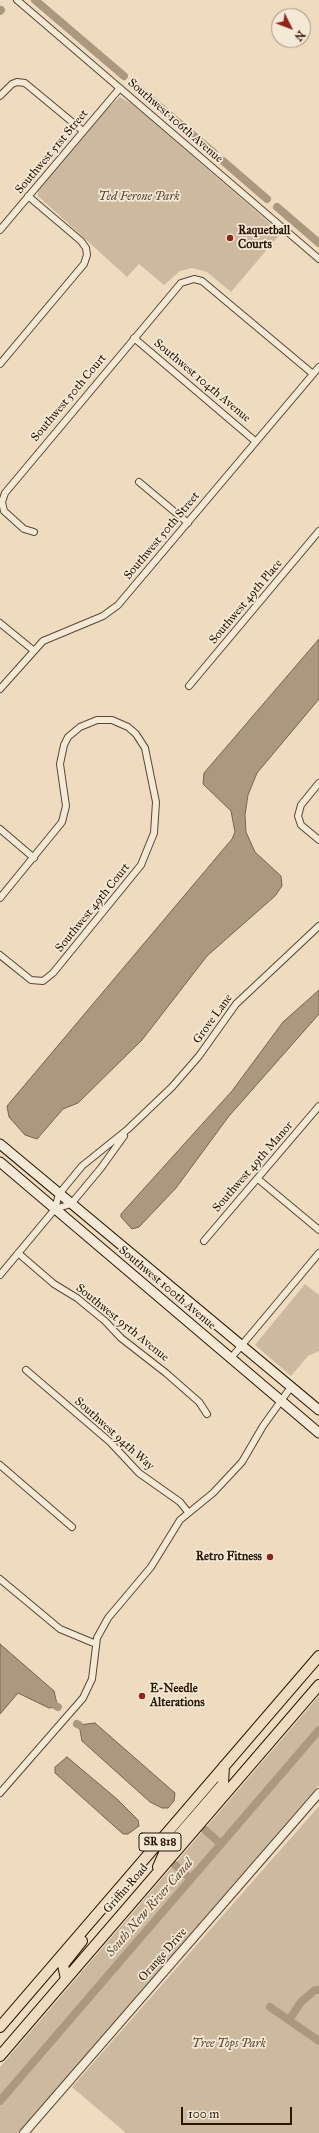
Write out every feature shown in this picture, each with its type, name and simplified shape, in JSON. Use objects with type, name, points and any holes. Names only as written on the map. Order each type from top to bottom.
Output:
[{"type":"main road","name":"Southwest 100th Avenue","points":[[0,1144],[319,1410]]},
{"type":"main road","name":"Southwest 100th Avenue","points":[[0,1162],[319,1433]]},
{"type":"main road","name":"Griffin Road","points":[[0,2027],[319,1656]]},
{"type":"main road","name":"Griffin Road","points":[[0,2056],[319,1685]]},
{"type":"main road","points":[[154,1876],[165,1851],[223,1784],[224,1766]]},
{"type":"main road","points":[[66,1979],[63,1966],[118,1897],[127,1880]]},
{"type":"street","name":"Southwest 106th Avenue","points":[[21,1],[319,259]]},
{"type":"street","points":[[0,96],[9,86],[17,82],[30,87],[83,131]]},
{"type":"street","name":"Southwest 51st Street","points":[[0,230],[120,88]]},
{"type":"street","points":[[0,364],[84,264],[87,251],[81,241],[28,196]]},
{"type":"street","name":"Southwest 50th Court","points":[[34,532],[24,528],[4,511],[2,502],[5,493],[177,286],[190,280],[198,280],[206,284],[313,374]]},
{"type":"street","name":"Southwest 104th Avenue","points":[[134,338],[255,441]]},
{"type":"street","name":"Southwest 50th Street","points":[[0,690],[33,650],[49,637],[103,616],[113,609],[133,588],[255,441],[319,367]]},
{"type":"street","points":[[139,482],[188,523]]},
{"type":"street","name":"Southwest 49th Place","points":[[189,686],[319,531]]},
{"type":"street","points":[[0,623],[33,650]]},
{"type":"street","name":"Southwest 49th Court","points":[[0,955],[31,980],[39,982],[48,978],[130,882],[147,855],[154,833],[156,811],[148,756],[142,741],[128,727],[119,722],[105,719],[87,723],[68,738],[64,745],[60,764],[66,813],[56,831],[34,858]]},
{"type":"street","points":[[319,783],[299,807],[298,818],[301,825],[319,840]]},
{"type":"street","points":[[0,830],[34,858],[0,898]]},
{"type":"street","name":"Grove Lane","points":[[55,1209],[59,1194],[82,1166],[128,1129],[187,1071],[236,1004],[319,926]]},
{"type":"street","name":"Southwest 49th Manor","points":[[204,1241],[319,1106]]},
{"type":"street","name":"Grove Lane","points":[[71,1204],[97,1172],[128,1129]]},
{"type":"street","points":[[258,1179],[319,1230]]},
{"type":"street","points":[[0,1275],[55,1209],[71,1204]]},
{"type":"street","name":"Southwest 95th Avenue","points":[[18,1253],[54,1284],[77,1298],[105,1321],[121,1338],[166,1373],[199,1402],[207,1414]]},
{"type":"street","points":[[231,1358],[319,1253]]},
{"type":"street","name":"Southwest 94th Way","points":[[26,1370],[110,1442],[139,1474],[180,1502],[188,1512]]},
{"type":"street","points":[[0,1793],[83,1698],[93,1672],[96,1644],[108,1618],[151,1567],[177,1524],[188,1512],[213,1493],[242,1462],[263,1426],[291,1387]]},
{"type":"street","points":[[0,1464],[72,1527]]},
{"type":"street","points":[[0,1579],[60,1629],[96,1644]]},
{"type":"street","name":"Orange Drive","points":[[24,2133],[319,1793]]},
{"type":"green space","name":"Ted Ferone Park","points":[[120,97],[132,104],[281,233],[231,292],[207,272],[192,268],[180,271],[164,285],[139,264],[127,277],[38,196],[38,188],[108,108]]},
{"type":"green space","points":[[305,1284],[319,1295],[319,1351],[308,1356],[291,1376],[255,1345]]},
{"type":"green space","points":[[319,1696],[319,1785],[18,2133],[0,2133],[0,2067]]},
{"type":"green space","name":"Tree Tops Park","points":[[319,1806],[319,2133],[126,2133],[72,2087]]},
{"type":"shaded area","points":[[319,639],[319,699],[257,773],[248,795],[245,815],[246,832],[255,852],[281,876],[282,886],[275,896],[207,956],[142,1040],[78,1103],[63,1109],[37,1139],[25,1135],[9,1117],[7,1106],[232,839],[235,832],[231,811],[203,784],[204,773]]},
{"type":"shaded area","points":[[319,990],[319,1014],[229,1116],[176,1188],[139,1227],[132,1229],[121,1217],[121,1214],[232,1091],[283,1022]]},
{"type":"shaded area","points":[[0,1644],[54,1691],[57,1704],[55,1707],[49,1708],[18,1693],[0,1714]]},
{"type":"shaded area","points":[[95,1723],[175,1793],[174,1801],[168,1808],[162,1808],[150,1802],[82,1741],[79,1725]]},
{"type":"shaded area","points":[[67,1757],[117,1799],[138,1820],[139,1826],[128,1834],[123,1834],[55,1773],[55,1767]]},
{"type":"waterway","points":[[35,0],[124,76]]},
{"type":"waterway","points":[[133,84],[214,153]]},
{"type":"waterway","points":[[223,161],[267,199]]},
{"type":"waterway","points":[[277,207],[319,243]]},
{"type":"waterway","name":"South New River Canal","points":[[0,2101],[319,1730]]},
{"type":"waterway","points":[[205,1830],[221,1844]]},
{"type":"waterway","points":[[175,1865],[191,1879]]},
{"type":"waterway","points":[[289,2020],[301,2002],[315,1990],[319,1990]]},
{"type":"waterway","points":[[270,2007],[319,2041]]},
{"type":"place","name":"Raquetball Courts","points":[[230,238]]},
{"type":"place","name":"Retro Fitness","points":[[270,1557]]},
{"type":"place","name":"E-Needle Alterations","points":[[142,1696]]}]
